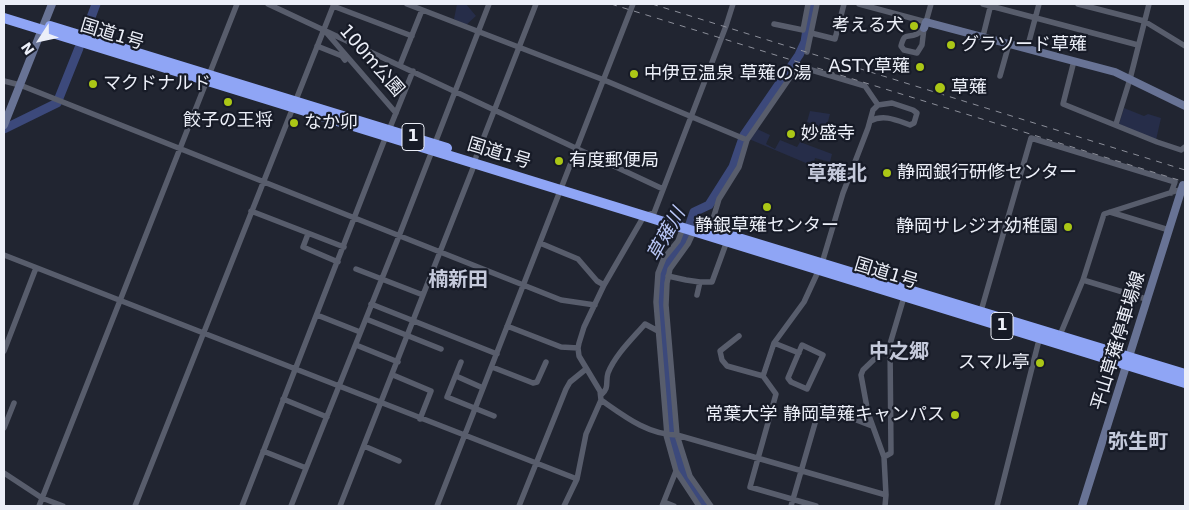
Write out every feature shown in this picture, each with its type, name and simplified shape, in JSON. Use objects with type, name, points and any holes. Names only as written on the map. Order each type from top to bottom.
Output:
[{"type":"highway","name":"国道1号","points":[[4,11],[43,27]]},
{"type":"highway","name":"国道1号","points":[[4,18],[43,27],[649,214],[710,229],[904,297],[1185,374]]},
{"type":"highway","name":"国道1号","points":[[649,214],[683,228],[727,242],[981,311],[1040,334],[1060,335],[1185,383]]},
{"type":"main road","points":[[4,125],[52,4]]},
{"type":"main road","points":[[925,25],[983,36],[1115,72],[1183,105]]},
{"type":"main road","name":"平山草薙停車場線","points":[[1082,506],[1183,187]]},
{"type":"street","points":[[39,506],[237,4]]},
{"type":"street","points":[[268,4],[663,189]]},
{"type":"street","points":[[407,4],[421,7],[604,80],[747,140]]},
{"type":"street","points":[[291,506],[489,4]]},
{"type":"street","points":[[340,506],[398,362],[536,4]]},
{"type":"street","points":[[437,506],[633,4]]},
{"type":"street","points":[[733,4],[663,189],[604,285],[584,327],[578,348],[586,369],[601,398],[637,424],[666,435],[677,435],[886,495]]},
{"type":"street","points":[[774,24],[803,30],[808,4]]},
{"type":"street","points":[[807,52],[817,4]]},
{"type":"street","points":[[811,33],[835,40],[844,4]]},
{"type":"street","points":[[859,4],[925,25]]},
{"type":"street","points":[[885,11],[886,4]]},
{"type":"street","points":[[925,25],[918,34],[907,35],[904,38],[901,46],[904,50],[917,53],[922,45],[931,4]]},
{"type":"street","points":[[983,4],[1138,45]]},
{"type":"street","points":[[1027,49],[1039,4]]},
{"type":"street","points":[[1078,4],[1144,21],[1185,46]]},
{"type":"street","points":[[1116,124],[1130,79],[1149,4]]},
{"type":"street","points":[[135,506],[333,5],[412,36]]},
{"type":"street","points":[[983,36],[991,5]]},
{"type":"street","points":[[400,65],[421,7]]},
{"type":"street","name":"100m公園","points":[[323,30],[396,113]]},
{"type":"street","points":[[1000,76],[1009,44]]},
{"type":"street","points":[[317,46],[342,56],[350,66]]},
{"type":"street","points":[[1074,61],[1063,104],[1157,142],[1181,150],[1185,148]]},
{"type":"street","points":[[710,229],[719,199],[739,168],[747,140],[798,66],[865,86],[878,105]]},
{"type":"street","points":[[242,506],[413,72]]},
{"type":"street","points":[[4,81],[20,85],[523,286],[561,300],[595,305]]},
{"type":"street","points":[[763,376],[774,343],[804,302],[820,266],[842,193],[873,110],[878,105],[892,103],[904,106],[917,113],[917,118],[910,125],[884,117],[878,117],[870,121]]},
{"type":"street","points":[[1183,105],[1185,113]]},
{"type":"street","points":[[981,311],[1031,138],[1175,182],[1171,193]]},
{"type":"street","points":[[1060,335],[1083,280],[1104,214],[1171,193],[1183,187]]},
{"type":"street","points":[[251,211],[344,247]]},
{"type":"street","points":[[1110,212],[1169,230]]},
{"type":"street","points":[[683,228],[678,241],[664,258],[658,273],[656,302],[666,435],[676,471],[699,506]]},
{"type":"street","points":[[694,231],[688,244],[673,264],[668,276],[666,297],[677,435],[690,476],[711,506]]},
{"type":"street","points":[[308,234],[303,248],[338,262]]},
{"type":"street","points":[[668,276],[700,282],[712,282],[727,242]]},
{"type":"street","points":[[540,243],[578,259],[604,285]]},
{"type":"street","points":[[4,255],[577,480]]},
{"type":"street","points":[[4,352],[36,268]]},
{"type":"street","points":[[356,269],[423,295]]},
{"type":"street","points":[[1083,280],[1146,299]]},
{"type":"street","points":[[697,295],[700,282]]},
{"type":"street","points":[[884,457],[890,453],[890,344],[904,297]]},
{"type":"street","points":[[371,304],[496,354]]},
{"type":"street","points":[[317,315],[360,332]]},
{"type":"street","points":[[366,319],[441,349]]},
{"type":"street","points":[[564,506],[577,480],[586,434],[607,388],[608,374],[629,342],[645,324],[658,331]]},
{"type":"street","points":[[507,326],[561,348],[578,348]]},
{"type":"street","points":[[997,506],[1040,334]]},
{"type":"street","points":[[739,336],[720,351],[722,360],[730,368],[763,376],[776,394],[750,487],[816,506]]},
{"type":"street","points":[[774,343],[798,353]]},
{"type":"street","points":[[885,506],[884,457],[872,426],[861,375],[863,370],[890,344]]},
{"type":"street","points":[[356,345],[398,362]]},
{"type":"street","points":[[802,346],[823,356],[807,389],[791,382],[788,378],[798,353],[802,346]]},
{"type":"street","points":[[660,355],[670,354]]},
{"type":"street","points":[[461,362],[447,398],[494,416]]},
{"type":"street","points":[[492,367],[534,383],[537,382],[546,362]]},
{"type":"street","points":[[519,506],[535,463],[570,382],[586,369]]},
{"type":"street","points":[[392,375],[431,391],[420,419]]},
{"type":"street","points":[[456,376],[483,388]]},
{"type":"street","points":[[283,399],[327,417]]},
{"type":"street","points":[[4,428],[14,403]]},
{"type":"street","points":[[791,506],[820,406],[872,426]]},
{"type":"street","points":[[364,446],[399,461]]},
{"type":"street","points":[[263,451],[306,468]]},
{"type":"street","points":[[674,506],[663,504],[676,471]]},
{"type":"street","points":[[4,474],[42,498],[63,506]]},
{"type":"shaded area","points":[[457,4],[466,4],[476,16],[466,25],[454,19]]},
{"type":"shaded area","points":[[1124,108],[1144,116],[1148,114],[1161,118],[1156,140],[1119,124]]},
{"type":"shaded area","points":[[810,111],[830,114],[826,129],[807,122]]},
{"type":"shaded area","points":[[755,128],[770,135],[766,144],[775,149],[780,140],[797,147],[800,142],[832,154],[830,162],[815,158],[813,166],[749,139]]},
{"type":"waterway","points":[[86,31],[96,4]]},
{"type":"waterway","name":"草薙川","points":[[706,506],[682,469],[673,441],[661,305],[662,277],[669,261],[686,236],[694,212],[709,205],[733,167],[744,135],[799,55],[805,42],[811,4]]},
{"type":"waterway","points":[[4,129],[57,103],[79,48]]},
{"type":"railway","points":[[611,4],[1185,182]]},
{"type":"railway","points":[[652,4],[1185,170]]},
{"type":"place","name":"考える犬","points":[[914,26]]},
{"type":"place","name":"グラソード草薙","points":[[951,45]]},
{"type":"place","name":"ASTY草薙","points":[[920,67]]},
{"type":"place","name":"中伊豆温泉 草薙の湯","points":[[634,74]]},
{"type":"place","name":"マクドナルド","points":[[93,84]]},
{"type":"place","name":"草薙","points":[[940,88]]},
{"type":"place","name":"餃子の王将","points":[[228,102]]},
{"type":"place","name":"なか卯","points":[[294,123]]},
{"type":"place","name":"妙盛寺","points":[[791,134]]},
{"type":"place","name":"有度郵便局","points":[[559,161]]},
{"type":"place","name":"静岡銀行研修センター","points":[[887,173]]},
{"type":"place","name":"静銀草薙センター","points":[[767,207]]},
{"type":"place","name":"静岡サレジオ幼稚園","points":[[1068,227]]},
{"type":"place","name":"スマル亭","points":[[1040,363]]},
{"type":"place","name":"常葉大学 静岡草薙キャンパス","points":[[955,415]]},
{"type":"district","name":"草薙北","points":[[837,175]]},
{"type":"district","name":"楠新田","points":[[458,281]]},
{"type":"district","name":"中之郷","points":[[899,353]]},
{"type":"district","name":"弥生町","points":[[1138,443]]}]
